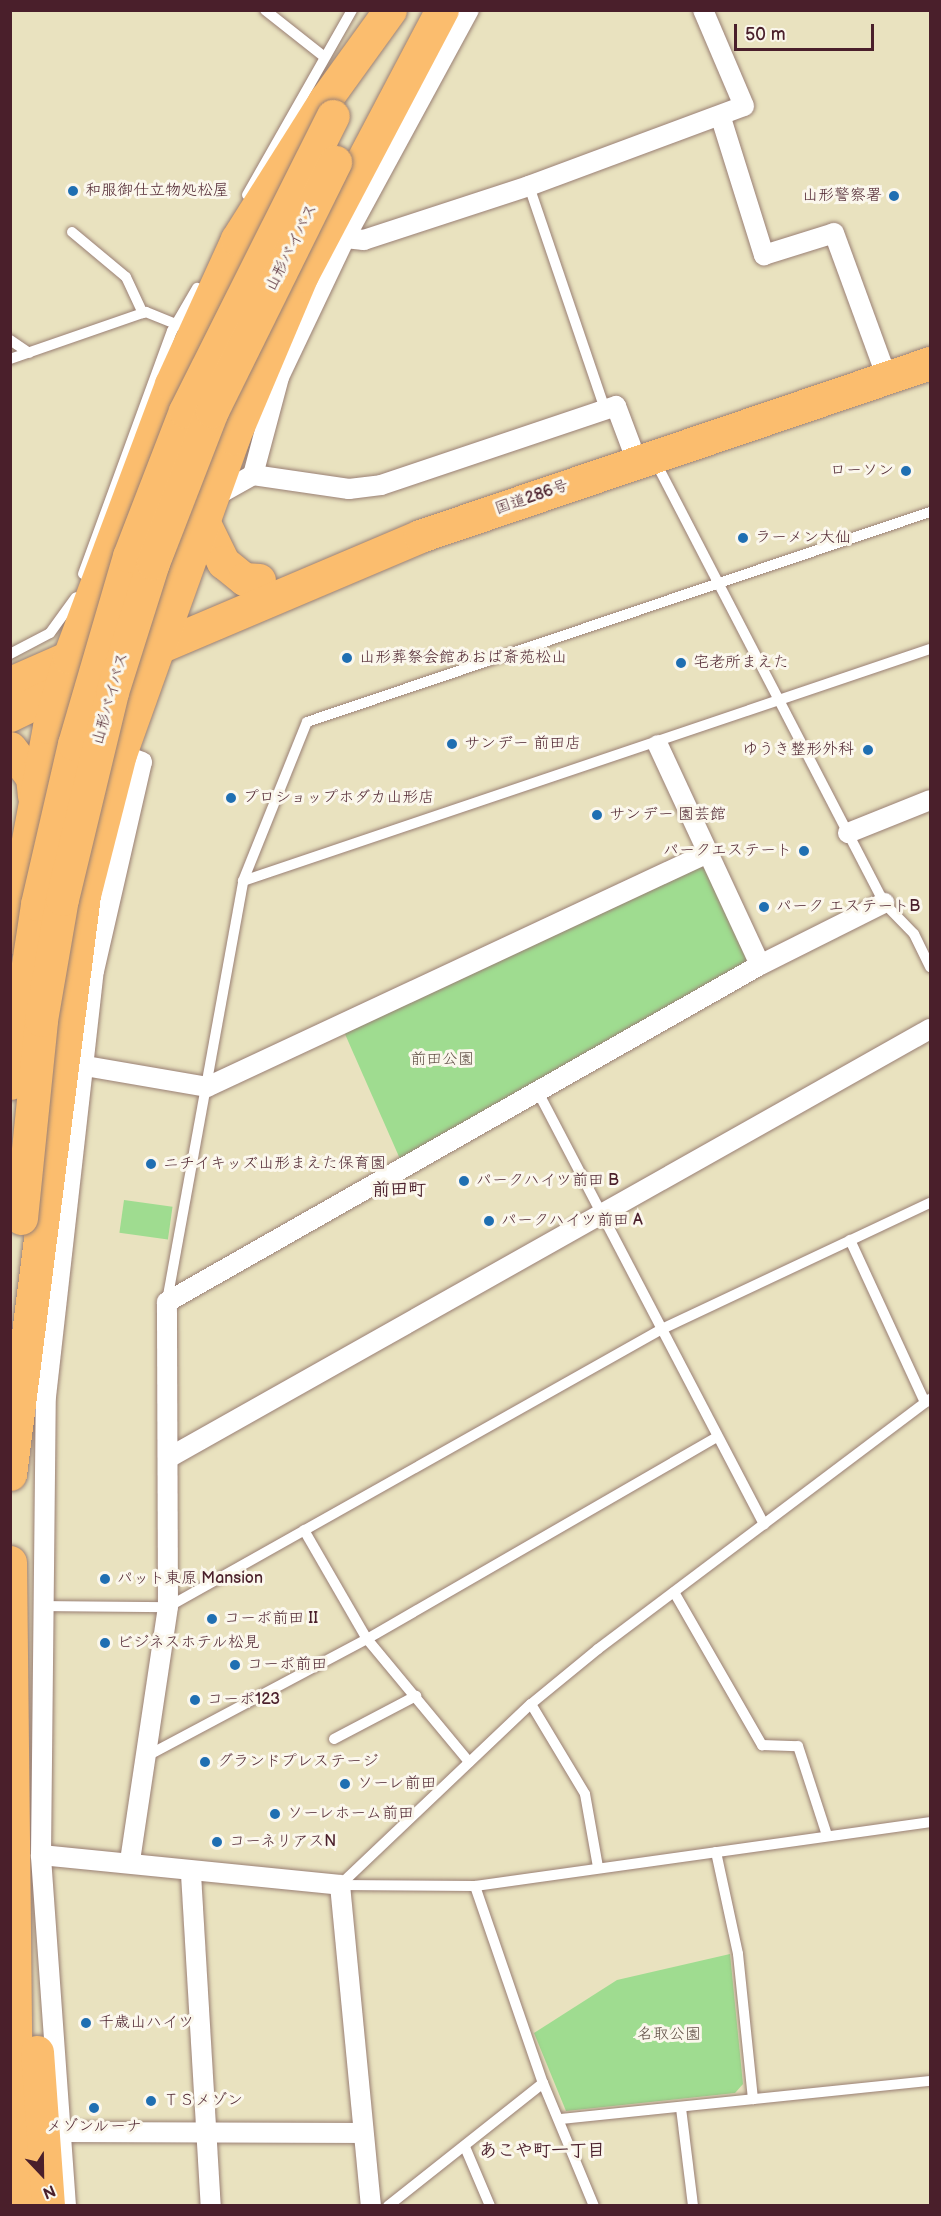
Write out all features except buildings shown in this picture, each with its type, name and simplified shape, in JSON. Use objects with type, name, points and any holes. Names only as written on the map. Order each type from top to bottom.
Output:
[{"type":"highway","points":[[26,810],[171,384],[237,239],[325,100],[390,10]]},
{"type":"highway","name":"山形バイパス","points":[[10,1083],[37,904],[74,744],[129,556],[185,411],[333,116],[400,10]]},
{"type":"highway","name":"山形バイパス","points":[[10,1452],[21,1218],[41,1020],[62,899],[112,692],[153,563],[212,411],[335,162],[433,10]]},
{"type":"highway","points":[[10,1474],[82,907],[120,754],[157,634],[302,275],[442,10]]},
{"type":"highway","name":"国道286号","points":[[157,634],[642,452],[930,348]]},
{"type":"highway","name":"国道286号","points":[[157,634],[259,580],[394,523],[642,452],[930,363]]},
{"type":"highway","points":[[206,510],[223,562],[244,579],[259,580]]},
{"type":"highway","points":[[10,683],[74,670]]},
{"type":"highway","points":[[10,715],[74,670]]},
{"type":"highway","points":[[10,748],[32,777],[10,937]]},
{"type":"highway","points":[[10,1562],[17,1923],[17,2205]]},
{"type":"highway","points":[[17,1923],[37,2051],[48,2205]]},
{"type":"street","points":[[206,510],[253,475],[279,377],[345,238],[469,10]]},
{"type":"street","points":[[345,238],[364,240],[529,186],[721,118],[744,106],[703,10]]},
{"type":"street","points":[[721,118],[764,255],[834,233],[882,364]]},
{"type":"street","points":[[253,475],[349,489],[381,486],[616,406],[642,452]]},
{"type":"street","points":[[658,745],[760,965]]},
{"type":"street","points":[[66,2205],[64,2132],[41,1855],[46,1397],[80,1065],[94,971],[142,762],[120,754]]},
{"type":"street","points":[[848,833],[930,800]]},
{"type":"street","points":[[80,1065],[207,1087],[708,853]]},
{"type":"street","points":[[130,1861],[142,1758],[168,1607],[170,1457],[167,1302],[760,965],[884,903]]},
{"type":"street","points":[[170,1457],[603,1216],[930,1029]]},
{"type":"street","points":[[41,1855],[130,1861],[191,1874],[340,1885],[361,2133],[371,2205]]},
{"type":"street","points":[[191,1874],[211,2205]]},
{"type":"street","points":[[64,2132],[361,2133]]},
{"type":"lane","points":[[265,10],[322,55]]},
{"type":"lane","points":[[10,654],[50,633],[74,602],[178,326],[322,55],[352,10]]},
{"type":"lane","points":[[529,186],[605,409]]},
{"type":"lane","points":[[72,232],[126,277],[143,313]]},
{"type":"lane","points":[[10,359],[143,313],[178,326]]},
{"type":"lane","points":[[10,340],[29,353]]},
{"type":"lane","points":[[642,452],[722,584],[884,903],[914,934],[930,968]]},
{"type":"lane","points":[[167,1302],[243,881],[307,722],[930,512]]},
{"type":"lane","points":[[243,881],[658,745],[930,649]]},
{"type":"lane","points":[[538,1092],[764,1525]]},
{"type":"lane","points":[[42,1606],[168,1607],[662,1329],[930,1203]]},
{"type":"lane","points":[[340,1885],[531,1704],[674,1592],[928,1400],[850,1240]]},
{"type":"lane","points":[[142,1758],[367,1639],[717,1437]]},
{"type":"lane","points":[[304,1530],[367,1639],[469,1762]]},
{"type":"lane","points":[[674,1592],[762,1745],[798,1746],[827,1835]]},
{"type":"lane","points":[[334,1739],[416,1696]]},
{"type":"lane","points":[[531,1704],[585,1794],[598,1867]]},
{"type":"lane","points":[[340,1885],[475,1886],[930,1822]]},
{"type":"lane","points":[[716,1852],[738,1954],[753,2099]]},
{"type":"lane","points":[[475,1886],[543,2084],[561,2119],[594,2205]]},
{"type":"lane","points":[[561,2119],[930,2081]]},
{"type":"lane","points":[[387,2205],[465,2147],[543,2084]]},
{"type":"lane","points":[[681,2108],[693,2205]]},
{"type":"lane","points":[[465,2147],[490,2205]]},
{"type":"green space","name":"前田公園","points":[[708,853],[760,965],[404,1168],[341,1025]]},
{"type":"green space","points":[[124,1200],[173,1207],[168,1239],[119,1233]]},
{"type":"green space","name":"名取公園","points":[[730,1954],[743,2084],[735,2093],[566,2111],[534,2033],[617,1980]]},
{"type":"place","name":"和服御仕立物処松屋","points":[[73,191]]},
{"type":"place","name":"山形警察署","points":[[894,196]]},
{"type":"place","name":"ローソン","points":[[906,471]]},
{"type":"place","name":"ラーメン大仙","points":[[743,538]]},
{"type":"place","name":"山形葬祭会館あおば斎苑松山","points":[[347,658]]},
{"type":"place","name":"宅老所まえた","points":[[681,663]]},
{"type":"place","name":"サンデー 前田店","points":[[452,744]]},
{"type":"place","name":"ゆうき整形外科","points":[[868,750]]},
{"type":"place","name":"プロショップホダカ山形店","points":[[231,798]]},
{"type":"place","name":"サンデー 園芸館","points":[[597,815]]},
{"type":"place","name":"パークエステート","points":[[804,851]]},
{"type":"place","name":"パーク エステートB","points":[[764,907]]},
{"type":"place","name":"ニチイキッズ山形まえた保育園","points":[[151,1164]]},
{"type":"place","name":"パークハイツ前田 B","points":[[464,1181]]},
{"type":"place","name":"パークハイツ前田 A","points":[[489,1221]]},
{"type":"place","name":"パット東原 Mansion","points":[[105,1579]]},
{"type":"place","name":"コーポ前田 II","points":[[212,1619]]},
{"type":"place","name":"ビジネスホテル松見","points":[[105,1643]]},
{"type":"place","name":"コーポ前田","points":[[235,1665]]},
{"type":"place","name":"コーポ123","points":[[195,1700]]},
{"type":"place","name":"グランドプレステージ","points":[[205,1762]]},
{"type":"place","name":"ソーレ前田","points":[[345,1784]]},
{"type":"place","name":"ソーレホーム前田","points":[[275,1814]]},
{"type":"place","name":"コーネリアスN","points":[[217,1842]]},
{"type":"place","name":"千歳山ハイツ","points":[[86,2023]]},
{"type":"place","name":"ＴＳメゾン","points":[[151,2101]]},
{"type":"place","name":"メゾンルーナ","points":[[94,2108]]},
{"type":"district","name":"前田町","points":[[399,1190]]},
{"type":"district","name":"あこや町一丁目","points":[[542,2151]]}]
